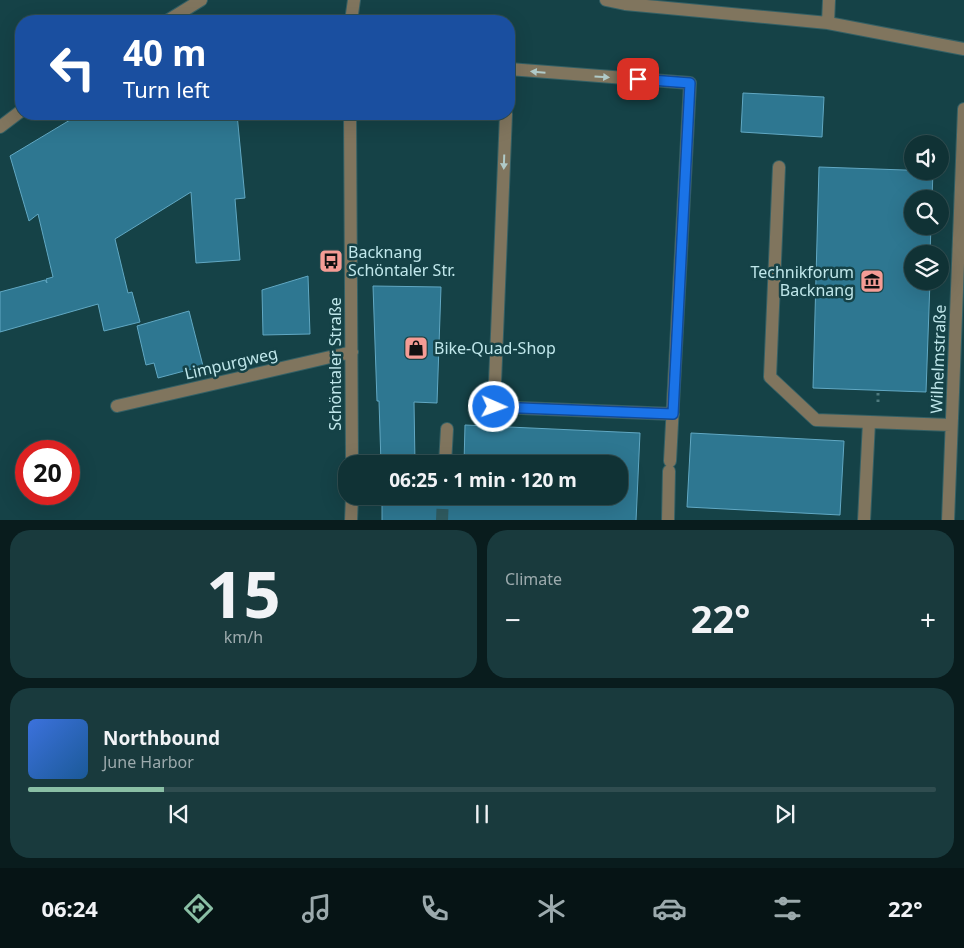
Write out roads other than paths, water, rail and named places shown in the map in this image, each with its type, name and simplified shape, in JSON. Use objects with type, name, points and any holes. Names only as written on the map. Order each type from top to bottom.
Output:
[{"type":"street","points":[[177,15],[202,0]]},
{"type":"street","points":[[352,15],[354,0]]},
{"type":"street","points":[[606,0],[625,4],[828,23],[964,49]]},
{"type":"street","points":[[828,23],[829,0]]},
{"type":"street","points":[[515,70],[690,83],[668,520]]},
{"type":"street","name":"Wilhelmstraße","points":[[948,520],[956,417],[964,109]]},
{"type":"street","points":[[0,127],[15,116]]},
{"type":"street","name":"Schöntaler Straße","points":[[350,120],[352,455]]},
{"type":"street","points":[[506,120],[494,407],[673,414]]},
{"type":"street","points":[[779,167],[770,377],[816,420],[869,422],[956,417]]},
{"type":"street","name":"Limpurgweg","points":[[117,406],[352,352]]},
{"type":"street","points":[[864,520],[869,422]]},
{"type":"street","points":[[446,455],[447,429]]},
{"type":"street","points":[[351,520],[352,505]]},
{"type":"tunnel","points":[[442,520],[443,505]]},
{"type":"place","name":"Backnang Schöntaler Str.","points":[[331,261]]},
{"type":"place","name":"Technikforum Backnang","points":[[872,281]]},
{"type":"place","name":"Bike-Quad-Shop","points":[[416,348]]}]
